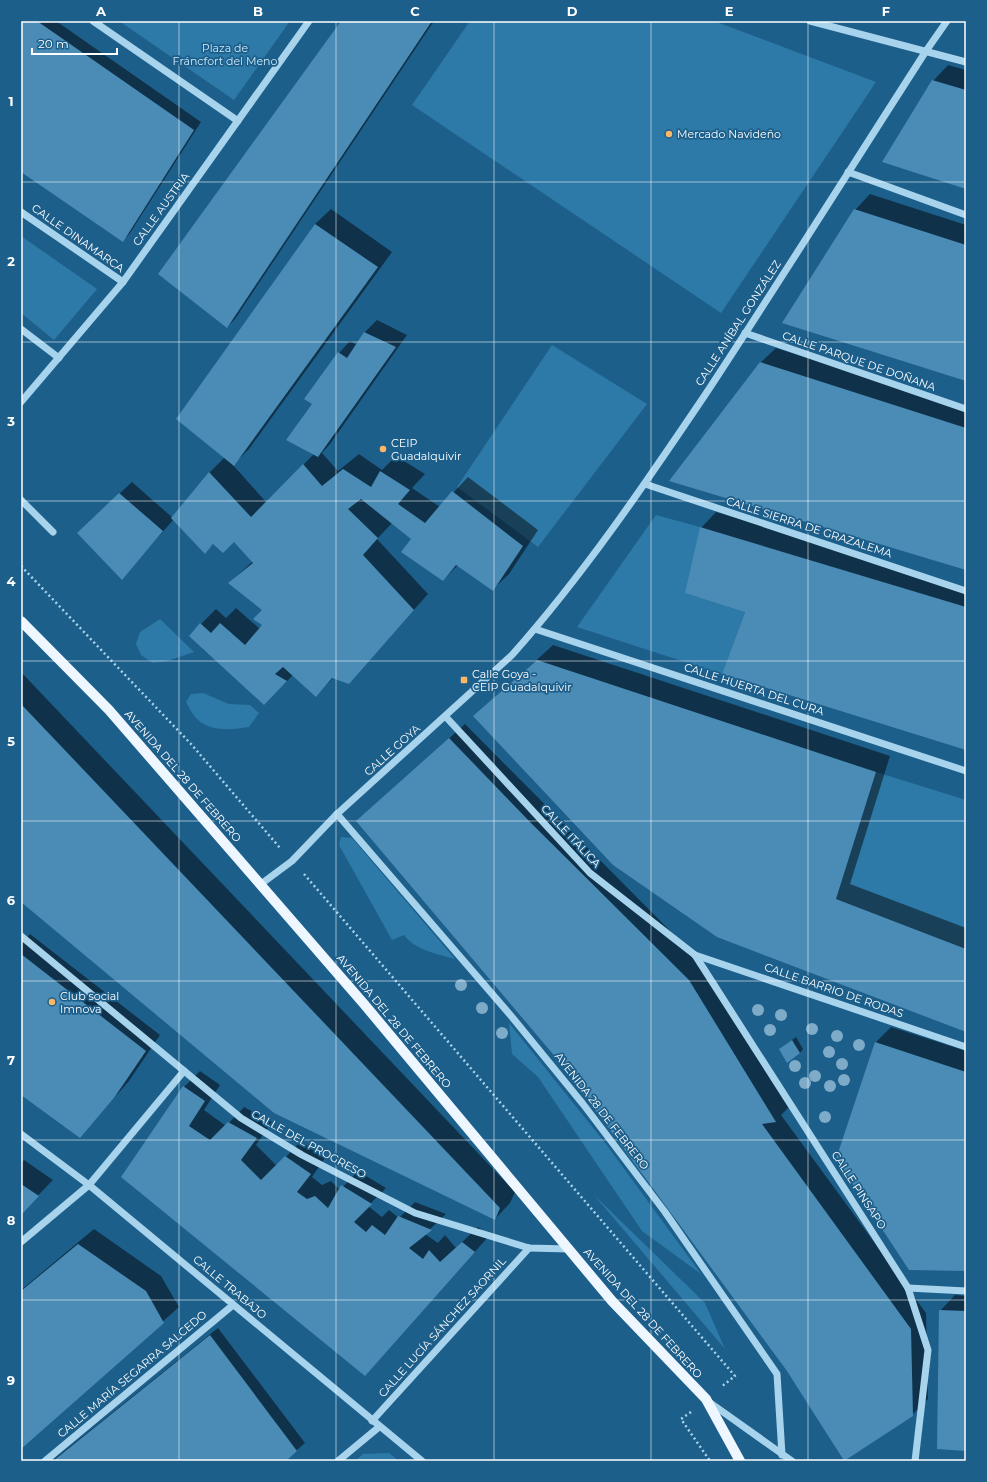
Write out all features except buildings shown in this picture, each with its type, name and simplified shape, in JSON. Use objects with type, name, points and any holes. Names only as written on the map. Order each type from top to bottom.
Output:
[{"type":"main road","name":"AVENIDA DEL 28 DE FEBRERO","points":[[21,621],[109,710],[261,884],[612,1301],[706,1400],[734,1449]]},
{"type":"main road","points":[[734,1449],[736,1461]]},
{"type":"main road","points":[[734,1449],[740,1461]]},
{"type":"street","points":[[93,21],[238,121]]},
{"type":"street","name":"CALLE AUSTRIA","points":[[21,402],[123,282],[309,21]]},
{"type":"street","points":[[810,21],[966,62]]},
{"type":"street","name":"CALLE ANÍBAL GONZÁLEZ","points":[[535,629],[645,484],[745,333],[926,51],[947,21]]},
{"type":"street","points":[[848,172],[966,215]]},
{"type":"street","name":"CALLE DINAMARCA","points":[[21,212],[123,282]]},
{"type":"street","points":[[21,329],[59,358]]},
{"type":"street","name":"CALLE PARQUE DE DOÑANA","points":[[745,333],[966,409]]},
{"type":"street","name":"CALLE SIERRA DE GRAZALEMA","points":[[645,484],[966,591]]},
{"type":"street","points":[[21,500],[53,532]]},
{"type":"street","name":"CALLE GOYA","points":[[261,884],[292,861],[338,814],[446,717],[512,655],[535,629]]},
{"type":"street","name":"CALLE HUERTA DEL CURA","points":[[535,629],[966,771]]},
{"type":"street","name":"CALLE ITÁLICA","points":[[446,717],[590,873],[695,955]]},
{"type":"street","name":"AVENIDA 28 DE FEBRERO","points":[[338,814],[512,1017],[583,1104],[665,1212],[777,1374],[782,1455]]},
{"type":"street","name":"CALLE DEL PROGRESO","points":[[21,936],[241,1118],[302,1155],[408,1210],[529,1248],[569,1249]]},
{"type":"street","name":"CALLE BARRIO DE RODAS","points":[[695,955],[966,1047]]},
{"type":"street","name":"CALLE PINSAPO","points":[[695,955],[908,1288],[928,1350],[915,1461]]},
{"type":"street","points":[[21,1242],[89,1185],[184,1071]]},
{"type":"street","name":"CALLE TRABAJO","points":[[21,1134],[89,1185],[379,1427],[422,1461]]},
{"type":"street","name":"CALLE LUCÍA SÁNCHEZ SAORNIL","points":[[372,1421],[529,1248]]},
{"type":"street","points":[[908,1288],[966,1291]]},
{"type":"street","name":"CALLE MARÍA SEGARRA SALCEDO","points":[[45,1461],[233,1305]]},
{"type":"street","points":[[706,1400],[792,1461]]},
{"type":"street","points":[[338,1461],[379,1427]]},
{"type":"path","points":[[21,566],[191,744],[735,1376],[681,1419],[710,1461]]},
{"type":"green space","name":"Plaza de Fráncfort del Meno","points":[[119,21],[290,21],[234,100]]},
{"type":"green space","points":[[470,21],[714,21],[876,82],[721,313],[412,105]]},
{"type":"green space","points":[[21,236],[97,289],[54,340],[21,313]]},
{"type":"green space","points":[[552,345],[647,404],[538,547],[457,487]]},
{"type":"green space","points":[[656,515],[700,527],[745,612],[722,674],[577,627]]},
{"type":"green space","points":[[160,619],[194,652],[167,661],[153,663],[141,655],[136,644],[140,632]]},
{"type":"green space","points":[[203,693],[229,704],[250,705],[259,713],[249,727],[221,729],[207,726],[196,718],[186,702],[191,694]]},
{"type":"green space","points":[[876,772],[966,800],[966,949],[836,899]]},
{"type":"green space","points":[[341,837],[352,838],[455,959],[420,948],[404,935],[392,940],[339,845]]},
{"type":"green space","points":[[509,1023],[606,1144],[701,1274],[642,1231],[538,1077],[512,1054]]},
{"type":"green space","points":[[594,1195],[705,1303],[725,1349]]},
{"type":"green space","points":[[389,1453],[399,1461],[355,1461],[363,1454]]},
{"type":"place","name":"Mercado Navideño","points":[[669,134]]},
{"type":"place","name":"CEIP Guadalquivir","points":[[383,449]]},
{"type":"place","name":"Calle Goya - CEIP Guadalquivir","points":[[464,680]]},
{"type":"place","name":"Club social Imnova","points":[[52,1002]]}]
